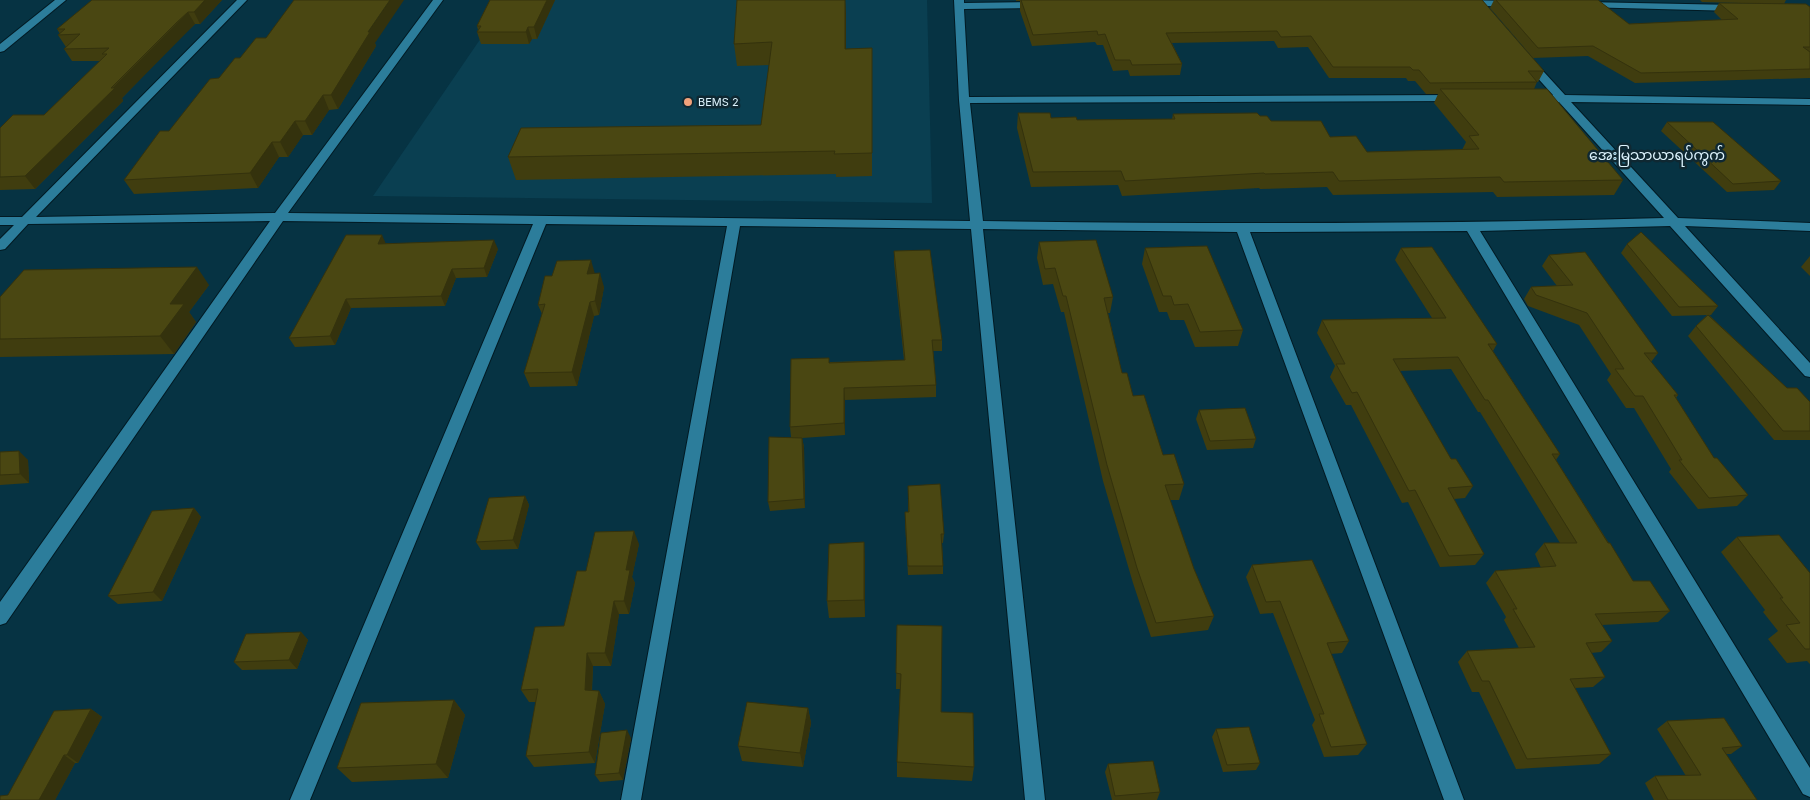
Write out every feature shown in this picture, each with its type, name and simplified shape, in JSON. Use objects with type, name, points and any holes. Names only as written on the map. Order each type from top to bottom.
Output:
[{"type":"street","points":[[0,49],[61,0]]},
{"type":"street","points":[[0,246],[242,0]]},
{"type":"street","points":[[0,617],[278,217],[438,0]]},
{"type":"street","points":[[1477,1],[1491,18]]},
{"type":"street","points":[[1458,3],[1477,1],[1517,4]]},
{"type":"street","points":[[1035,800],[964,100],[959,3],[1049,5]]},
{"type":"street","points":[[1576,5],[1742,8]]},
{"type":"street","points":[[1522,54],[1810,372]]},
{"type":"street","points":[[964,100],[1470,98]]},
{"type":"street","points":[[1520,98],[1810,102]]},
{"type":"street","points":[[0,221],[278,217],[1242,228],[1471,227],[1674,222],[1810,227]]},
{"type":"street","points":[[300,800],[541,220]]},
{"type":"street","points":[[631,800],[734,223]]},
{"type":"street","points":[[1471,227],[1810,787]]},
{"type":"street","points":[[1242,228],[1454,800]]},
{"type":"shaded area","points":[[507,0],[927,0],[932,203],[373,196]]},
{"type":"building","points":[[92,0],[205,0],[194,12],[188,12],[176,23],[111,88],[115,88],[25,176],[0,177],[0,128],[13,115],[44,115],[107,54],[102,54],[109,48],[64,49],[80,34],[58,35],[65,29],[57,29]]},
{"type":"building","points":[[294,0],[390,0],[368,32],[370,32],[331,95],[323,95],[305,121],[295,121],[280,142],[272,142],[250,173],[124,180],[160,131],[169,131],[210,79],[219,78],[235,58],[240,58],[256,38],[266,38]]},
{"type":"building","points":[[490,0],[547,0],[534,27],[528,27],[526,32],[477,32],[481,26],[477,26]]},
{"type":"building","points":[[737,0],[845,0],[845,49],[872,48],[872,153],[834,154],[835,151],[508,157],[521,128],[761,125],[772,42],[734,44]]},
{"type":"building","points":[[1021,0],[1482,0],[1544,71],[1528,71],[1537,82],[1430,83],[1419,70],[1413,70],[1410,67],[1333,67],[1311,36],[1281,37],[1277,31],[1166,33],[1182,64],[1132,65],[1130,60],[1115,60],[1105,34],[1098,35],[1097,31],[1033,35]]},
{"type":"building","points":[[1496,0],[1598,0],[1629,24],[1738,19],[1719,3],[1806,4],[1810,7],[1810,47],[1803,47],[1810,52],[1810,69],[1641,73],[1593,46],[1538,48]]},
{"type":"building","points":[[1440,89],[1547,89],[1623,180],[1504,182],[1500,177],[1339,181],[1333,172],[1264,173],[1125,181],[1121,171],[1033,172],[1018,113],[1050,113],[1051,118],[1076,117],[1077,120],[1175,119],[1173,114],[1257,113],[1260,116],[1267,116],[1271,121],[1321,121],[1330,137],[1356,136],[1367,152],[1479,149],[1469,136],[1479,135]]},
{"type":"building","points":[[1667,122],[1713,122],[1781,181],[1733,184]]},
{"type":"building","points":[[1641,232],[1718,306],[1679,307],[1627,244]]},
{"type":"building","points":[[346,235],[382,235],[378,244],[494,240],[484,268],[452,269],[441,296],[346,299],[330,336],[289,338]]},
{"type":"building","points":[[1096,240],[1113,297],[1104,298],[1122,373],[1127,373],[1133,396],[1144,395],[1163,455],[1174,454],[1184,484],[1165,485],[1194,569],[1214,616],[1156,623],[1137,568],[1107,465],[1066,296],[1063,296],[1055,268],[1045,269],[1039,242]]},
{"type":"building","points":[[1207,246],[1243,330],[1200,332],[1188,304],[1174,305],[1171,296],[1163,296],[1145,248]]},
{"type":"building","points":[[1432,247],[1497,344],[1488,344],[1560,454],[1552,454],[1608,543],[1610,543],[1633,581],[1650,581],[1670,611],[1595,614],[1612,641],[1586,643],[1605,677],[1570,679],[1611,754],[1527,759],[1489,681],[1482,681],[1467,651],[1535,647],[1513,609],[1517,609],[1495,571],[1556,566],[1544,543],[1577,543],[1488,400],[1485,400],[1458,357],[1393,359],[1451,459],[1456,459],[1473,486],[1448,488],[1484,554],[1449,556],[1415,490],[1409,491],[1357,392],[1352,393],[1336,364],[1345,364],[1322,320],[1446,318],[1401,248]]},
{"type":"building","points":[[930,250],[942,340],[932,340],[936,385],[844,388],[844,423],[790,427],[791,359],[829,358],[829,363],[905,360],[894,251]]},
{"type":"building","points":[[1585,252],[1658,353],[1644,353],[1678,395],[1674,395],[1714,458],[1717,458],[1748,495],[1709,498],[1679,460],[1682,460],[1643,396],[1635,396],[1615,369],[1624,369],[1587,313],[1536,295],[1531,287],[1573,285],[1549,255]]},
{"type":"building","points":[[591,260],[587,274],[600,273],[595,301],[590,302],[572,372],[524,373],[545,304],[538,305],[545,276],[552,276],[557,261]]},
{"type":"building","points":[[197,267],[170,304],[184,304],[160,336],[0,339],[0,297],[24,270]]},
{"type":"building","points":[[1708,315],[1787,388],[1797,388],[1810,402],[1810,431],[1783,431],[1696,326]]},
{"type":"building","points":[[1245,408],[1256,439],[1210,441],[1199,410]]},
{"type":"building","points":[[769,437],[802,438],[804,499],[768,502]]},
{"type":"building","points":[[19,451],[20,474],[0,475],[0,452]]},
{"type":"building","points":[[940,484],[944,534],[941,534],[943,566],[908,566],[905,512],[909,512],[908,486]]},
{"type":"building","points":[[525,496],[513,540],[476,542],[489,498]]},
{"type":"building","points":[[194,508],[153,592],[108,596],[152,511]]},
{"type":"building","points":[[634,531],[626,570],[630,570],[624,601],[614,601],[605,653],[587,653],[585,690],[599,691],[589,752],[526,756],[538,689],[521,690],[535,627],[564,626],[577,571],[586,571],[595,532]]},
{"type":"building","points":[[1779,535],[1810,573],[1810,649],[1805,649],[1786,625],[1800,623],[1737,537]]},
{"type":"building","points":[[864,542],[864,600],[827,601],[829,544]]},
{"type":"building","points":[[1312,560],[1349,641],[1327,643],[1367,744],[1331,747],[1319,714],[1324,714],[1280,601],[1266,602],[1252,565]]},
{"type":"building","points":[[897,625],[942,626],[941,712],[973,713],[974,767],[897,762],[901,674],[896,673]]},
{"type":"building","points":[[301,632],[289,660],[234,662],[246,634]]},
{"type":"building","points":[[454,700],[436,764],[337,768],[361,703]]},
{"type":"building","points":[[747,702],[808,708],[800,753],[738,746]]},
{"type":"building","points":[[91,709],[67,755],[64,755],[39,800],[0,800],[0,796],[8,795],[54,711]]},
{"type":"building","points":[[1724,718],[1742,746],[1722,748],[1757,800],[1668,800],[1655,776],[1701,775],[1667,721]]},
{"type":"building","points":[[1249,727],[1260,763],[1227,765],[1216,729]]},
{"type":"building","points":[[627,730],[619,773],[595,775],[601,733]]},
{"type":"building","points":[[1153,761],[1160,792],[1115,796],[1108,764]]},
{"type":"place","name":"BEMS 2","points":[[688,102]]},
{"type":"district","name":"အေးမြသာယာရပ်ကွက်","points":[[1657,155]]}]
